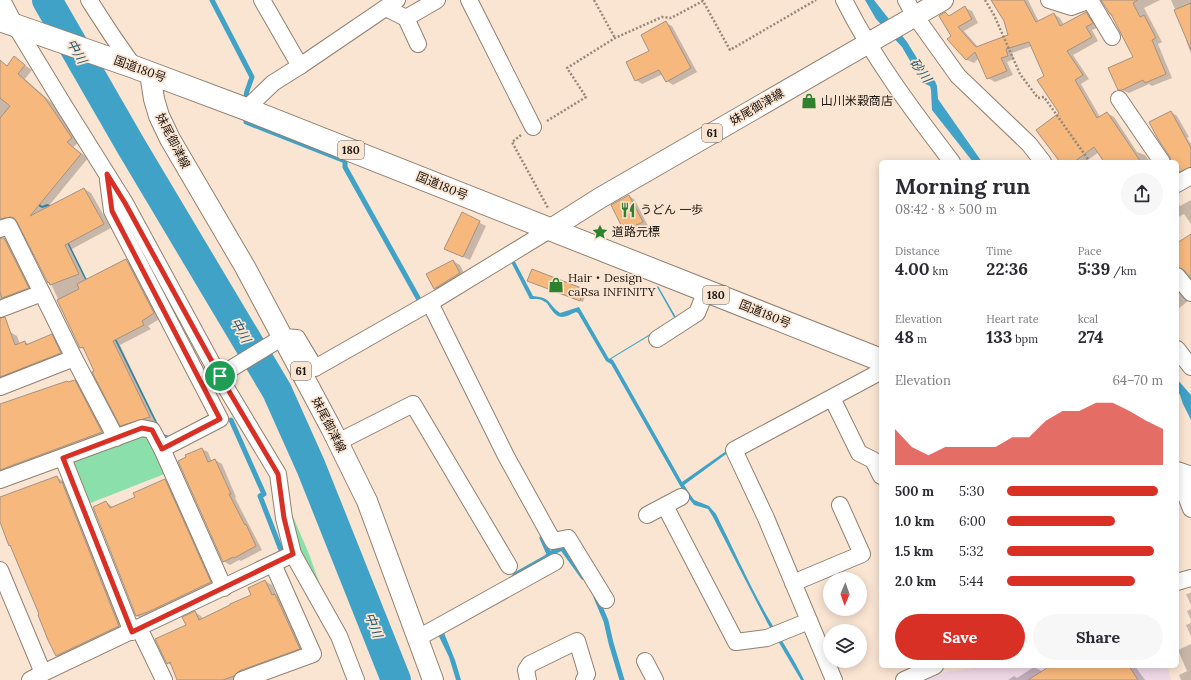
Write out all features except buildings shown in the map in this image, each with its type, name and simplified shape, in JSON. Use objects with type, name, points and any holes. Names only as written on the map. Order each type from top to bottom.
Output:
[{"type":"highway","name":"国道180号","points":[[8,22],[246,108],[879,359]]},
{"type":"main road","name":"妹尾御津線","points":[[551,229],[600,198],[871,42],[910,12],[943,0]]},
{"type":"main road","name":"妹尾御津線","points":[[135,68],[154,99],[159,116],[170,139],[245,267],[280,339],[338,442],[367,501],[433,680]]},
{"type":"street","points":[[2,0],[8,22],[125,203],[278,474],[284,518],[293,554],[340,636],[356,680]]},
{"type":"street","points":[[89,0],[135,68]]},
{"type":"street","points":[[262,0],[300,66]]},
{"type":"street","points":[[406,18],[437,0]]},
{"type":"street","points":[[469,0],[540,124]]},
{"type":"street","points":[[844,0],[909,106],[950,160]]},
{"type":"street","points":[[1049,0],[1071,7],[1090,0],[1112,37]]},
{"type":"street","points":[[246,108],[273,84],[391,4],[406,18],[418,44]]},
{"type":"street","points":[[910,12],[958,76],[1029,144],[1041,160]]},
{"type":"street","points":[[1119,99],[1161,160]]},
{"type":"street","points":[[107,174],[112,211],[220,419],[162,449]]},
{"type":"street","points":[[1179,183],[1191,176]]},
{"type":"street","points":[[0,229],[8,226],[116,438]]},
{"type":"street","points":[[221,375],[280,339],[297,338],[315,368],[425,305],[551,229]]},
{"type":"street","points":[[1179,278],[1191,293]]},
{"type":"street","points":[[657,339],[696,313],[706,291]]},
{"type":"street","points":[[0,309],[42,293]]},
{"type":"street","points":[[425,305],[553,541],[568,538],[606,600]]},
{"type":"street","points":[[0,387],[74,358]]},
{"type":"street","points":[[834,680],[766,518],[734,450],[876,374],[879,370]]},
{"type":"street","points":[[832,398],[859,453],[873,460],[879,472]]},
{"type":"street","points":[[338,442],[413,404],[508,566]]},
{"type":"street","points":[[0,480],[142,428],[152,430],[162,449],[224,588]]},
{"type":"street","points":[[63,458],[136,630],[164,680]]},
{"type":"street","points":[[1181,474],[1191,509]]},
{"type":"street","points":[[647,515],[681,497]]},
{"type":"street","points":[[793,583],[862,554],[840,505]]},
{"type":"street","points":[[665,506],[736,642],[767,638],[809,621]]},
{"type":"street","points":[[0,570],[36,677],[293,554]]},
{"type":"street","points":[[418,638],[555,562]]},
{"type":"street","points":[[242,680],[314,654],[273,564]]},
{"type":"street","points":[[1179,581],[1191,578]]},
{"type":"street","points":[[528,680],[526,670],[530,664],[576,641],[587,674],[584,680]]},
{"type":"street","points":[[645,661],[655,680]]},
{"type":"street","points":[[904,680],[931,668]]},
{"type":"path","points":[[594,0],[615,38]]},
{"type":"path","points":[[551,229],[551,213],[512,142],[586,97],[567,68],[615,38],[662,17],[671,18],[703,1],[730,50],[816,0]]},
{"type":"path","points":[[985,0],[994,15],[1020,74],[1038,98],[1044,97],[1089,160]]},
{"type":"shaded area","points":[[1168,668],[1171,680],[923,680],[947,672],[969,669]]},
{"type":"green space","points":[[147,435],[167,473],[88,504],[73,465],[76,458]]},
{"type":"green space","points":[[285,498],[309,554],[324,596],[309,574],[287,515]]},
{"type":"water","name":"砂川","points":[[865,0],[874,0],[907,42],[928,76],[935,81],[938,99],[981,160],[971,160],[932,110],[930,86],[923,83],[902,47],[876,19]]},
{"type":"water","points":[[0,171],[42,206],[47,204],[50,205],[163,434],[170,436],[208,415],[209,416],[170,438],[162,436],[49,206],[42,208],[40,207],[0,174]]},
{"type":"water","points":[[512,256],[533,296],[544,298],[560,313],[579,307],[609,359],[675,319],[657,287],[658,286],[677,319],[611,359],[613,360],[682,482],[732,447],[733,449],[684,485],[694,500],[709,506],[716,514],[756,595],[804,680],[801,680],[768,624],[713,517],[708,509],[694,505],[683,491],[611,364],[606,361],[578,313],[576,312],[560,317],[554,313],[547,303],[542,300],[530,299],[510,260]]},
{"type":"water","points":[[1179,381],[1191,395],[1191,420],[1183,404],[1180,395]]},
{"type":"water","points":[[438,618],[455,660],[461,680],[456,680],[449,657],[432,622]]},
{"type":"waterway","name":"中川","points":[[47,0],[131,146],[277,391],[311,467],[396,680]]},
{"type":"waterway","points":[[212,0],[252,77],[246,96]]},
{"type":"waterway","points":[[246,119],[246,122],[345,161],[345,167],[422,305]]},
{"type":"waterway","points":[[231,420],[264,494],[260,496],[281,550]]},
{"type":"waterway","points":[[515,575],[547,557],[549,554],[542,538]]},
{"type":"waterway","points":[[549,554],[562,548],[583,577]]},
{"type":"waterway","points":[[596,597],[606,621],[622,680]]},
{"type":"place","name":"山川米穀商店","points":[[809,101]]},
{"type":"place","name":"うどん 一歩","points":[[628,210]]},
{"type":"place","name":"道路元標","points":[[600,232]]},
{"type":"place","name":"Hair・Design caRsa INFINITY","points":[[556,285]]},
{"type":"route","points":[[107,174],[125,203],[220,376],[278,474],[284,518],[293,554],[132,632],[63,458],[142,428],[152,430],[162,449],[220,419],[112,211],[107,174]]}]
